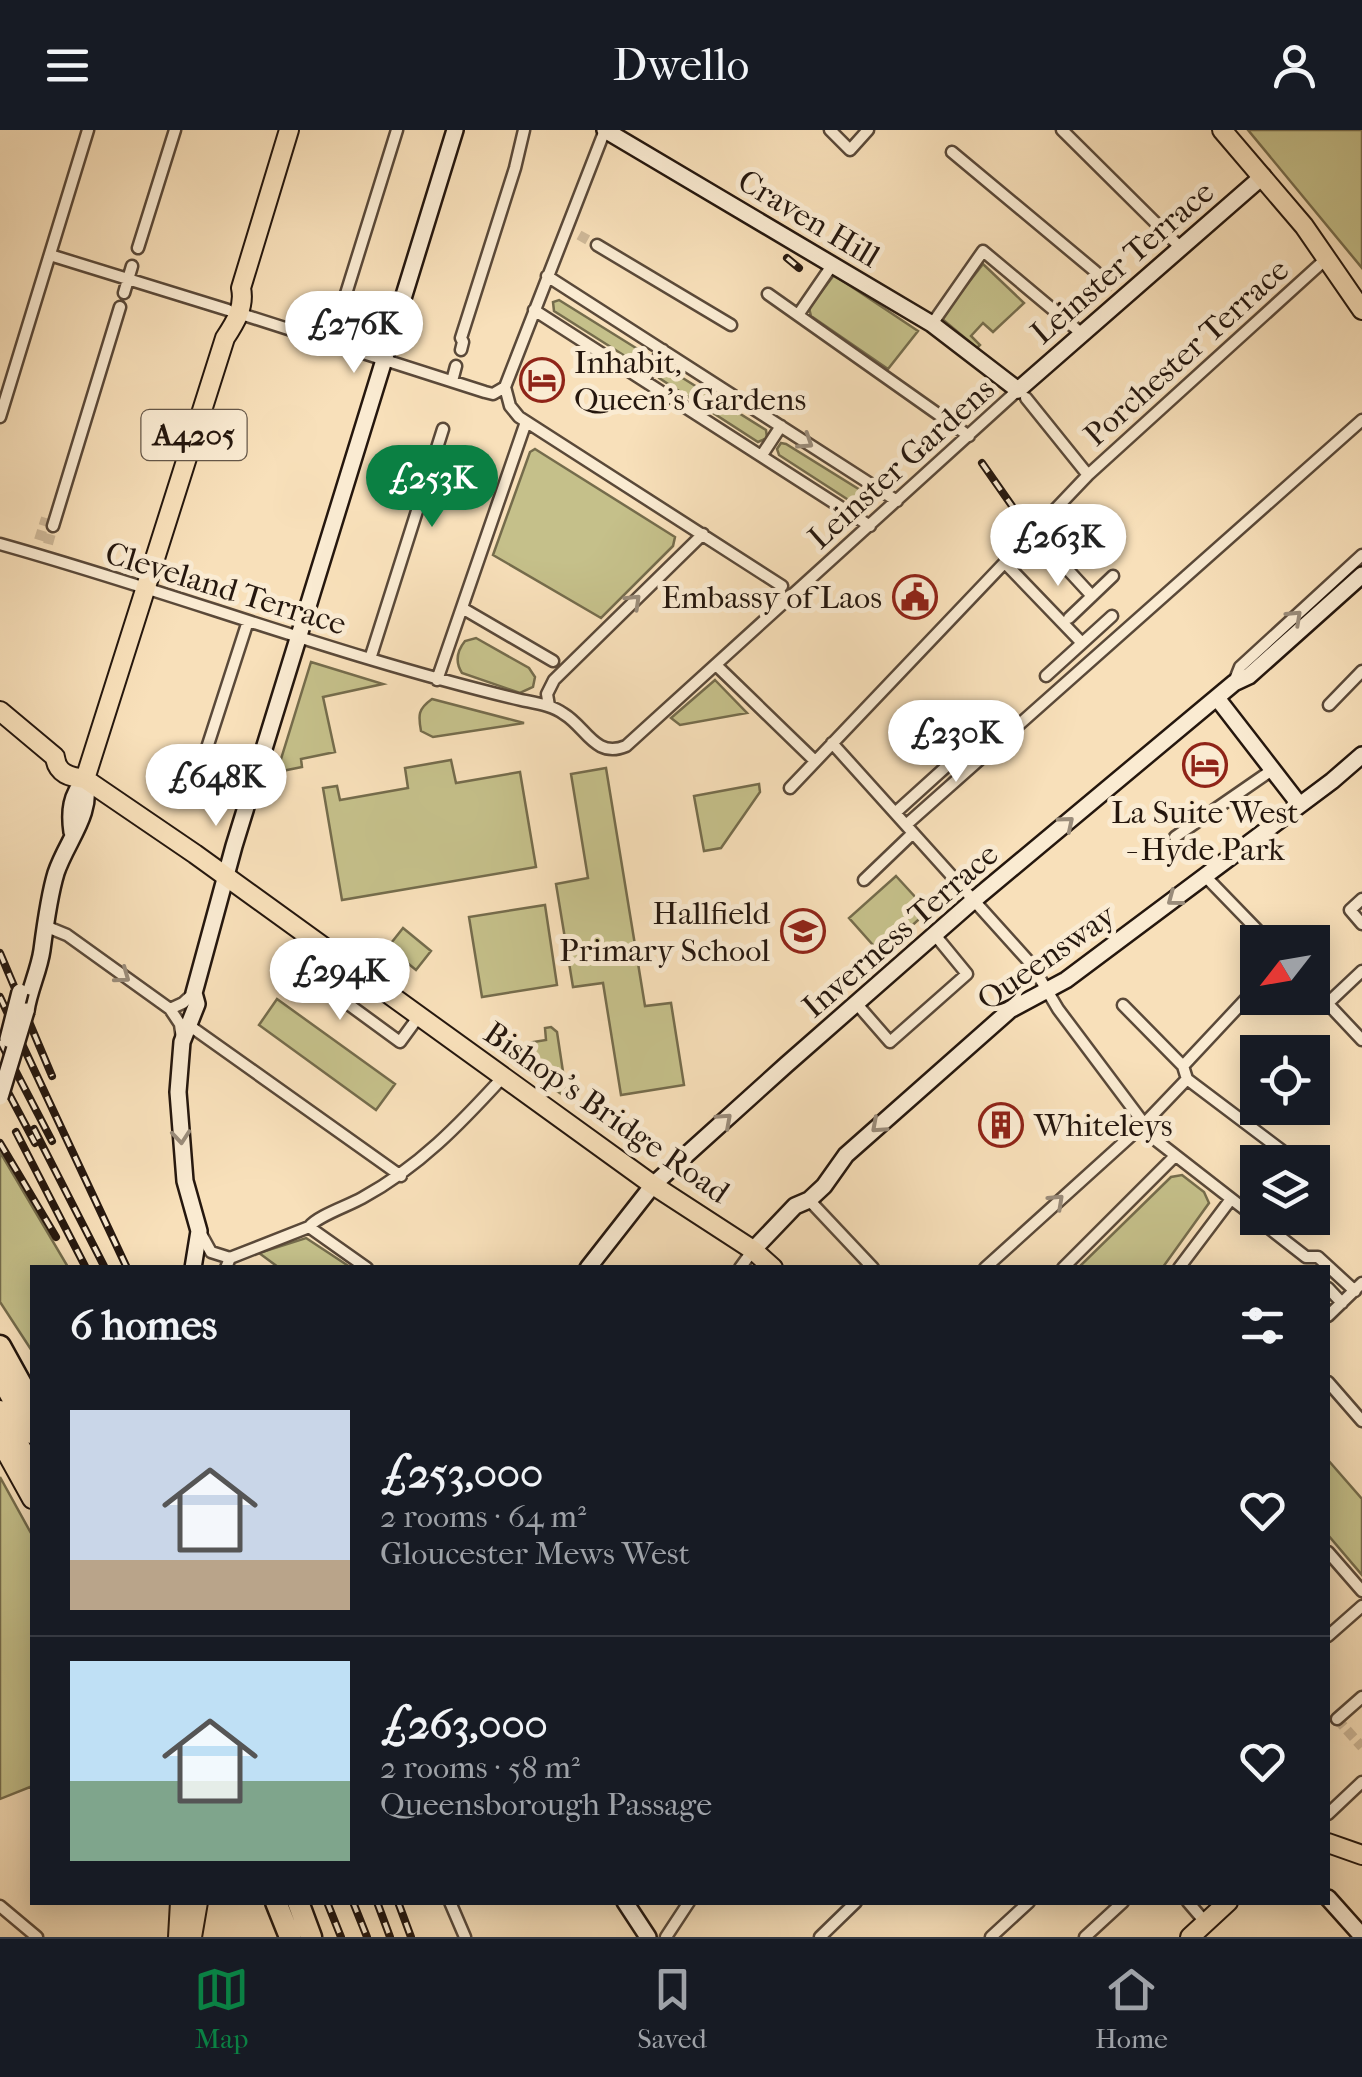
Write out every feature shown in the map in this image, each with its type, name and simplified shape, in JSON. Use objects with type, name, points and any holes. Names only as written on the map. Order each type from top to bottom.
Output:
[{"type":"highway","points":[[0,1346],[30,1400]]},
{"type":"highway","points":[[0,1376],[30,1429]]},
{"type":"highway","points":[[0,1411],[30,1466]]},
{"type":"highway","points":[[277,1905],[290,1937]]},
{"type":"highway","points":[[299,1905],[312,1937]]},
{"type":"main road","name":"A4205","points":[[85,779],[226,334],[234,328],[233,312],[243,298],[240,290],[289,130]]},
{"type":"main road","points":[[1222,130],[1327,258],[1362,310]]},
{"type":"main road","name":"Bishop's Bridge Road","points":[[0,711],[55,757],[57,767],[66,776],[85,779],[226,876],[653,1186],[753,1250],[769,1265]]},
{"type":"main road","points":[[0,1441],[30,1496]]},
{"type":"main road","points":[[1330,1844],[1362,1856]]},
{"type":"main road","points":[[178,1937],[180,1905]]},
{"type":"main road","points":[[192,1937],[197,1905]]},
{"type":"main road","points":[[1198,1932],[1225,1905]]},
{"type":"street","points":[[0,417],[88,130]]},
{"type":"street","points":[[138,248],[175,130]]},
{"type":"street","points":[[336,344],[343,320],[340,314],[397,130]]},
{"type":"street","points":[[170,1009],[184,1004],[194,994],[298,636],[454,130]]},
{"type":"street","points":[[461,350],[464,342],[460,338],[524,130]]},
{"type":"street","points":[[605,130],[505,387],[510,406],[526,422],[782,586]]},
{"type":"street","name":"Craven Hill","points":[[605,130],[932,324],[1022,394]]},
{"type":"street","points":[[830,130],[850,150],[868,130]]},
{"type":"street","points":[[1062,130],[1180,246]]},
{"type":"street","points":[[952,152],[1096,272]]},
{"type":"street","name":"Leinster Terrace","points":[[1022,394],[1119,292],[1263,176]]},
{"type":"street","points":[[566,228],[579,236]]},
{"type":"street","points":[[597,245],[731,325]]},
{"type":"street","points":[[932,324],[983,251],[1081,333]]},
{"type":"street","points":[[50,255],[493,394],[505,387]]},
{"type":"street","name":"Porchester Terrace","points":[[790,788],[1088,475],[1327,258]]},
{"type":"street","points":[[798,315],[832,264]]},
{"type":"street","points":[[124,293],[132,266]]},
{"type":"street","points":[[547,276],[897,502]]},
{"type":"street","points":[[768,294],[969,436]]},
{"type":"street","points":[[53,526],[120,307]]},
{"type":"street","points":[[534,310],[870,526]]},
{"type":"street","points":[[644,380],[663,350]]},
{"type":"street","points":[[452,380],[456,366]]},
{"type":"street","points":[[1022,394],[1088,475]]},
{"type":"street","name":"Leinster Gardens","points":[[549,706],[570,717],[598,746],[610,750],[626,746],[969,436],[1022,394]]},
{"type":"street","points":[[864,880],[909,829],[1362,420]]},
{"type":"street","points":[[437,680],[526,422]]},
{"type":"street","points":[[762,454],[781,426]]},
{"type":"street","points":[[370,660],[443,428]]},
{"type":"street","points":[[1034,533],[1092,596]]},
{"type":"street","points":[[549,706],[550,686],[566,668],[703,534]]},
{"type":"street","points":[[39,555],[44,542]]},
{"type":"street","name":"Cleveland Terrace","points":[[0,544],[437,680],[549,706]]},
{"type":"street","name":"Inverness Terrace","points":[[1234,683],[1240,667],[1362,555]]},
{"type":"street","points":[[1005,563],[1082,644]]},
{"type":"street","name":"Inverness Terrace","points":[[590,1265],[653,1186],[856,1002],[1234,683],[1249,676],[1362,575]]},
{"type":"street","points":[[1070,618],[1113,576]]},
{"type":"street","points":[[462,608],[553,661]]},
{"type":"street","points":[[1046,676],[1112,616]]},
{"type":"street","points":[[195,786],[248,621]]},
{"type":"street","points":[[716,665],[815,761]]},
{"type":"street","points":[[1329,705],[1362,672]]},
{"type":"street","points":[[1350,683],[1362,694]]},
{"type":"street","points":[[1217,698],[1299,804]]},
{"type":"street","points":[[895,813],[990,727]]},
{"type":"street","points":[[832,743],[1032,966],[1046,992],[1143,1126],[1307,1262],[1318,1257],[1329,1265]]},
{"type":"street","name":"Queensway","points":[[742,1265],[795,1206],[808,1200],[834,1175],[846,1154],[1010,1010],[1046,992],[1362,754]]},
{"type":"street","points":[[1175,837],[1272,770]]},
{"type":"street","points":[[0,1067],[42,952],[57,870],[89,798],[85,779]]},
{"type":"street","points":[[1205,876],[1253,925]]},
{"type":"street","points":[[1362,899],[1350,910],[1362,924]]},
{"type":"street","points":[[44,931],[67,935],[170,1009],[180,1024],[180,1134],[185,1181],[199,1231],[211,1252],[228,1263],[309,1227],[314,1220],[335,1213],[401,1176],[455,1129],[502,1076]]},
{"type":"street","points":[[856,1002],[890,1042],[967,974],[934,935]]},
{"type":"street","points":[[322,946],[303,972],[400,1042],[419,1016]]},
{"type":"street","points":[[1330,1001],[1362,971]]},
{"type":"street","points":[[0,1097],[27,988]]},
{"type":"street","points":[[182,1042],[197,1004],[194,994]]},
{"type":"street","points":[[1124,1005],[1185,1072],[1276,1145]]},
{"type":"street","points":[[1330,1005],[1362,1040]]},
{"type":"street","points":[[988,1265],[1143,1126],[1240,1007]]},
{"type":"street","points":[[190,1026],[401,1176]]},
{"type":"street","points":[[1065,1265],[1175,1156]]},
{"type":"street","points":[[1181,1265],[1231,1199]]},
{"type":"street","points":[[808,1200],[871,1265]]},
{"type":"street","points":[[324,1237],[335,1213]]},
{"type":"street","points":[[309,1227],[364,1265]]},
{"type":"street","points":[[194,1265],[199,1231]]},
{"type":"street","points":[[1330,1266],[1358,1287],[1330,1314]]},
{"type":"street","points":[[1330,1290],[1342,1303]]},
{"type":"street","points":[[1330,1384],[1362,1421]]},
{"type":"street","points":[[1330,1554],[1362,1590]]},
{"type":"street","points":[[1330,1634],[1362,1606]]},
{"type":"street","points":[[1337,1720],[1362,1697]]},
{"type":"street","points":[[1330,1812],[1362,1782]]},
{"type":"street","points":[[1330,1900],[1362,1936]]},
{"type":"street","points":[[451,1905],[464,1937]]},
{"type":"street","points":[[628,1905],[648,1937]]},
{"type":"street","points":[[666,1937],[688,1905]]},
{"type":"street","points":[[820,1937],[853,1905]]},
{"type":"street","points":[[992,1937],[1026,1905]]},
{"type":"street","points":[[1085,1937],[1121,1905]]},
{"type":"street","points":[[1189,1905],[1198,1932]]},
{"type":"street","points":[[0,1906],[37,1937]]},
{"type":"shaded area","points":[[1248,130],[1362,130],[1362,268]]},
{"type":"shaded area","points":[[983,264],[1024,303],[993,332],[983,323],[971,336],[980,345],[977,348],[941,318]]},
{"type":"shaded area","points":[[834,275],[918,331],[888,369],[811,316],[809,308]]},
{"type":"shaded area","points":[[559,300],[644,353],[646,360],[636,363],[554,311],[553,302]]},
{"type":"shaded area","points":[[665,367],[766,430],[767,438],[758,442],[659,378],[658,370]]},
{"type":"shaded area","points":[[781,443],[873,498],[873,507],[864,510],[779,455]]},
{"type":"shaded area","points":[[535,449],[675,537],[673,546],[601,618],[493,555],[530,452]]},
{"type":"shaded area","points":[[476,638],[529,668],[535,677],[533,687],[520,693],[462,673],[460,649],[465,641]]},
{"type":"shaded area","points":[[311,662],[383,684],[323,697],[335,752],[301,759],[302,767],[277,772]]},
{"type":"shaded area","points":[[715,680],[747,713],[680,725],[671,718]]},
{"type":"shaded area","points":[[432,699],[524,723],[433,737],[421,731],[419,721],[422,709]]},
{"type":"shaded area","points":[[451,760],[456,783],[520,772],[536,867],[342,900],[323,788],[337,786],[340,800],[408,788],[405,768]]},
{"type":"shaded area","points":[[606,768],[645,1006],[671,1003],[684,1085],[621,1095],[603,983],[573,987],[556,884],[588,878],[571,774]]},
{"type":"shaded area","points":[[759,784],[760,792],[721,848],[704,851],[694,796]]},
{"type":"shaded area","points":[[896,876],[928,911],[881,954],[849,918]]},
{"type":"shaded area","points":[[545,905],[557,985],[482,997],[469,917]]},
{"type":"shaded area","points":[[403,928],[431,951],[416,970],[388,947]]},
{"type":"shaded area","points":[[277,999],[395,1084],[376,1110],[259,1025]]},
{"type":"shaded area","points":[[545,1028],[557,1032],[567,1098],[481,1038],[507,1034],[509,1046],[546,1040]]},
{"type":"shaded area","points":[[0,1152],[67,1265],[30,1265],[30,1348],[0,1302]]},
{"type":"shaded area","points":[[1182,1175],[1204,1192],[1209,1203],[1164,1265],[1081,1265],[1171,1177]]},
{"type":"shaded area","points":[[306,1238],[347,1265],[275,1265],[259,1253]]},
{"type":"shaded area","points":[[1330,1462],[1362,1499],[1362,1575],[1330,1537]]},
{"type":"shaded area","points":[[0,1477],[30,1531],[30,1787],[0,1799]]},
{"type":"tunnel","points":[[579,235],[597,245]]},
{"type":"tunnel","points":[[1096,272],[1114,288]]},
{"type":"tunnel","points":[[39,540],[46,518]]},
{"type":"tunnel","points":[[48,544],[53,526]]},
{"type":"tunnel","points":[[1337,1719],[1362,1747]]},
{"type":"railway","points":[[787,258],[799,268]]},
{"type":"railway","points":[[982,463],[1024,523]]},
{"type":"railway","points":[[0,953],[52,1076]]},
{"type":"railway","points":[[0,997],[126,1265]]},
{"type":"railway","points":[[0,1041],[52,1141]]},
{"type":"railway","points":[[0,1077],[35,1143]]},
{"type":"railway","points":[[34,1129],[103,1265]]},
{"type":"railway","points":[[16,1132],[84,1265]]},
{"type":"railway","points":[[0,1143],[56,1237]]},
{"type":"railway","points":[[328,1905],[341,1937]]},
{"type":"railway","points":[[354,1905],[367,1937]]},
{"type":"railway","points":[[378,1905],[390,1937]]},
{"type":"railway","points":[[399,1905],[411,1937]]},
{"type":"place","name":"Inhabit, Queen's Gardens","points":[[542,380]]},
{"type":"place","name":"Embassy of Laos","points":[[915,597]]},
{"type":"place","name":"La Suite West - Hyde Park","points":[[1205,765]]},
{"type":"place","name":"Hallfield Primary School","points":[[803,931]]},
{"type":"place","name":"Whiteleys","points":[[1001,1125]]}]
